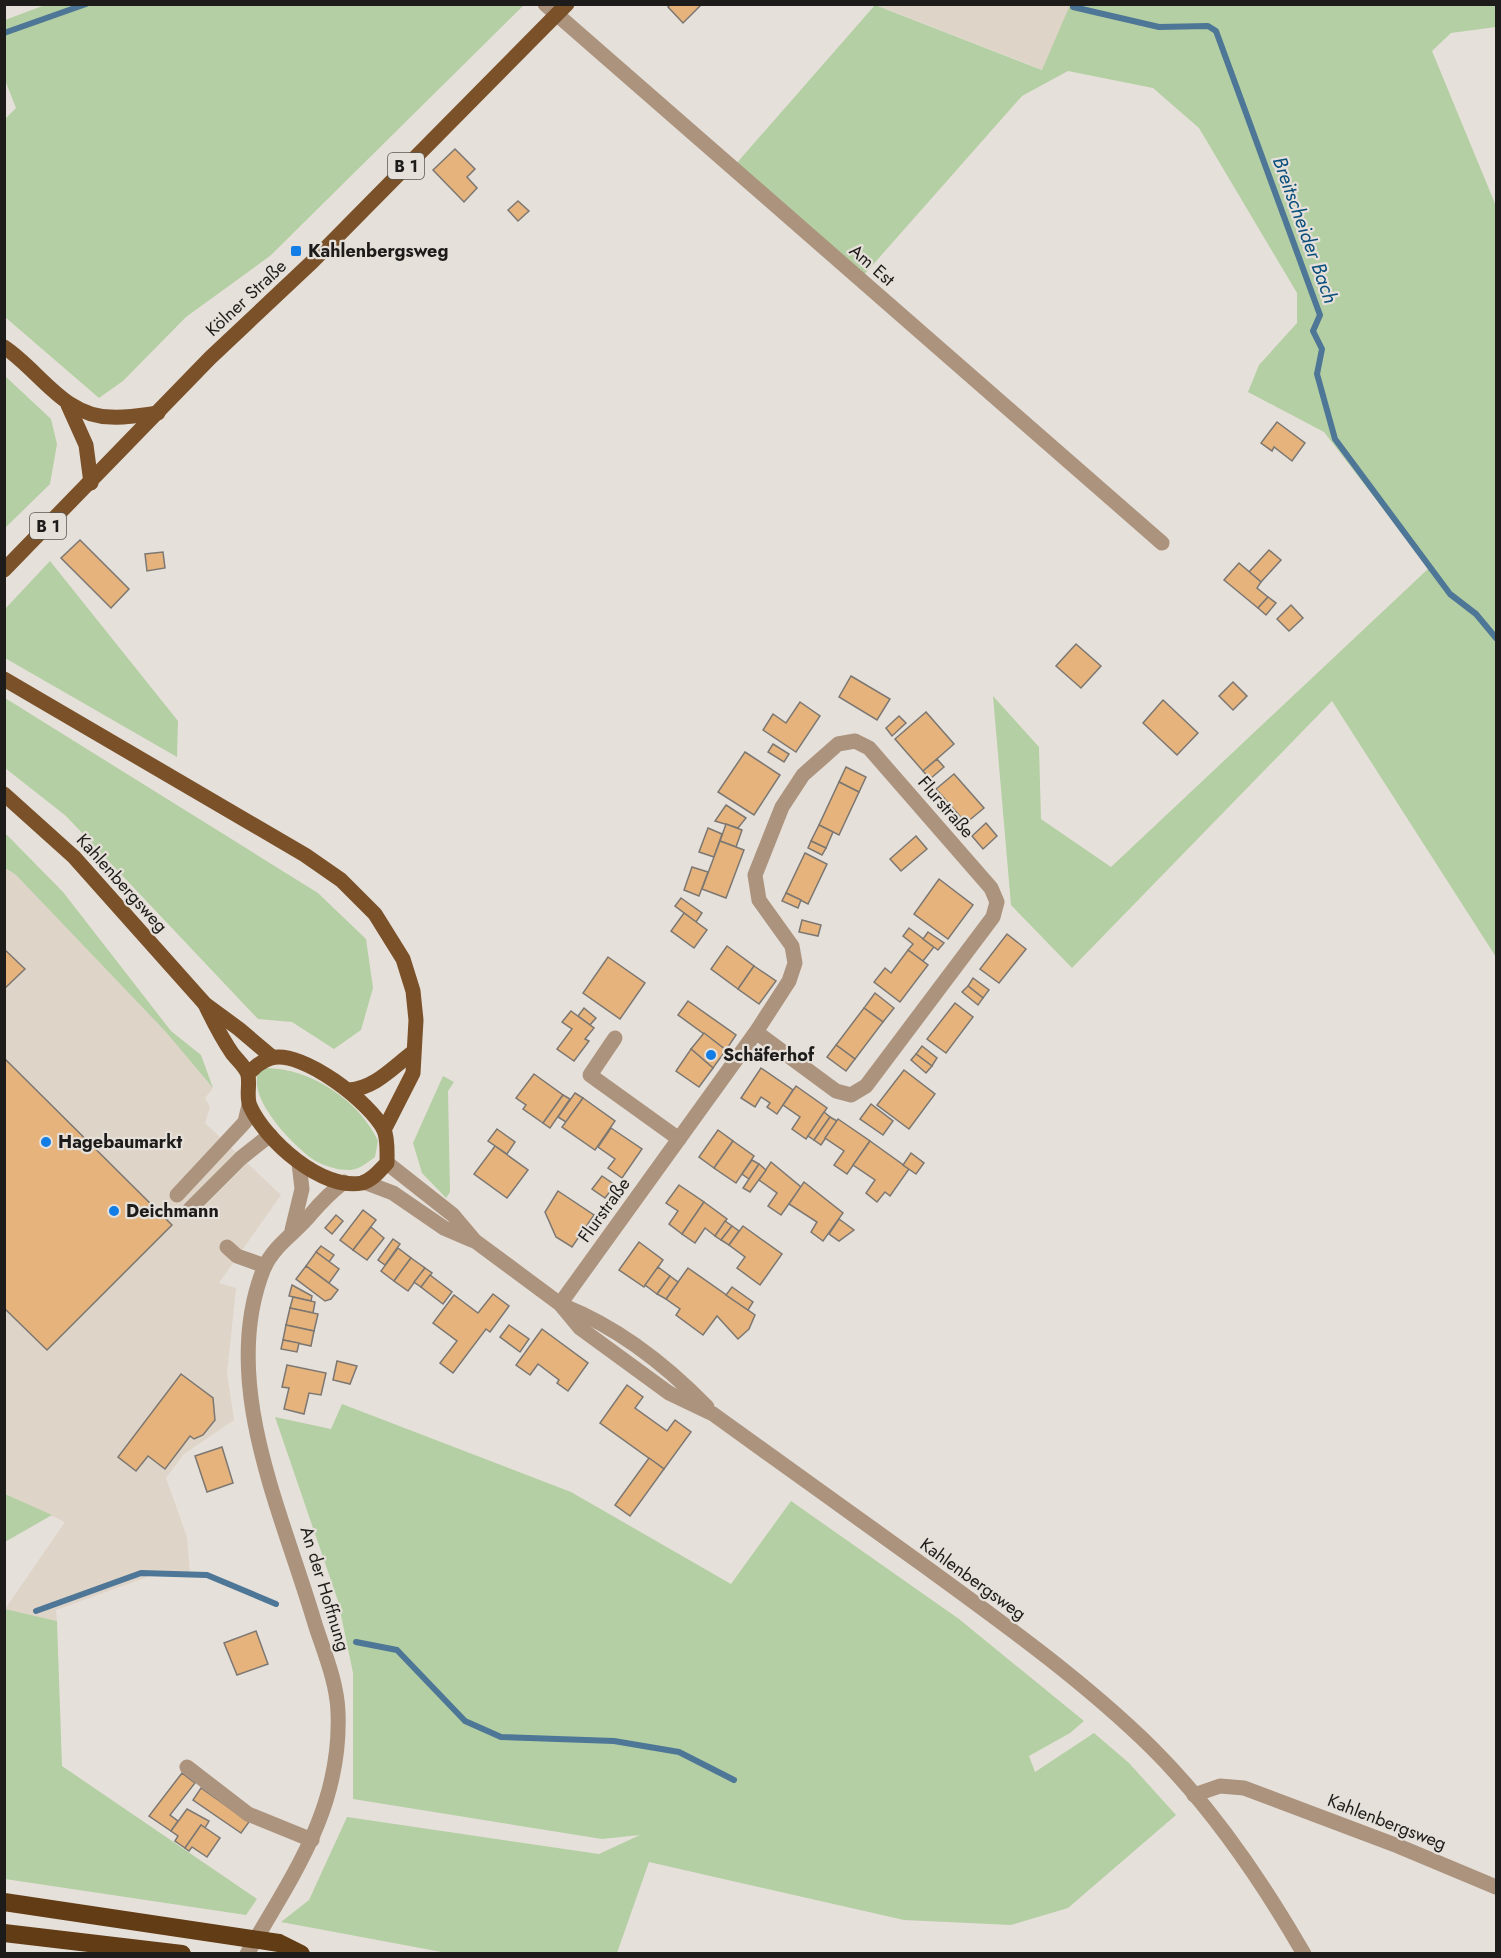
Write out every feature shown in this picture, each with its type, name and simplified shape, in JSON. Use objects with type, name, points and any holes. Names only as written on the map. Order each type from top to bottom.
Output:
[{"type":"highway","points":[[4,1902],[80,1915]]},
{"type":"highway","points":[[4,1908],[204,1931],[279,1943],[302,1953]]},
{"type":"highway","points":[[4,1933],[182,1953]]},
{"type":"main road","name":"Kölner Straße","points":[[4,570],[567,4]]},
{"type":"main road","points":[[4,347],[68,405],[93,415],[111,417],[158,413]]},
{"type":"main road","points":[[68,405],[86,445],[91,483]]},
{"type":"main road","points":[[4,679],[305,855],[341,880],[375,914],[403,958],[413,991],[416,1020],[412,1073],[384,1130],[387,1163],[364,1182]]},
{"type":"main road","name":"Kahlenbergsweg","points":[[4,794],[74,857],[205,1004],[240,1029],[272,1058]]},
{"type":"main road","name":"Kahlenbergsweg","points":[[205,1004],[222,1037],[248,1074]]},
{"type":"main road","points":[[349,1090],[370,1085],[412,1053]]},
{"type":"main road","points":[[249,1105],[248,1074],[257,1064],[272,1058],[303,1062],[349,1090],[384,1130]]},
{"type":"main road","name":"Kahlenbergsweg","points":[[249,1105],[270,1135],[299,1163],[321,1175],[344,1182],[364,1182]]},
{"type":"street","name":"Am Est","points":[[545,4],[556,16],[1162,543]]},
{"type":"street","name":"Flurstraße","points":[[560,1304],[756,1032],[789,981],[795,963],[792,946],[759,900],[755,875],[782,807],[802,775],[838,744],[855,741],[869,748],[991,888],[997,902],[993,917],[866,1086],[851,1095],[836,1091],[756,1032]]},
{"type":"street","points":[[615,1038],[590,1075],[679,1139]]},
{"type":"street","points":[[177,1195],[245,1122],[249,1105]]},
{"type":"street","points":[[190,1209],[241,1158],[270,1135]]},
{"type":"street","name":"An der Hoffnung","points":[[292,1230],[302,1189],[299,1163]]},
{"type":"street","name":"Kahlenbergsweg","points":[[387,1163],[453,1215],[475,1241],[560,1304],[591,1316],[679,1378],[713,1414],[1001,1622],[1094,1696],[1153,1750],[1194,1795],[1240,1855],[1304,1953]]},
{"type":"street","name":"An der Hoffnung","points":[[247,1953],[312,1840],[327,1804],[337,1749],[338,1710],[295,1555],[263,1460],[250,1398],[247,1347],[253,1303],[265,1266],[292,1230],[311,1215],[324,1197],[344,1182]]},
{"type":"street","name":"Kahlenbergsweg","points":[[364,1182],[393,1193],[444,1228],[475,1241]]},
{"type":"street","points":[[227,1247],[237,1256],[265,1266]]},
{"type":"street","points":[[187,1767],[248,1814],[312,1840]]},
{"type":"street","name":"Kahlenbergsweg","points":[[1194,1795],[1220,1786],[1244,1788],[1398,1846],[1497,1887]]},
{"type":"shaded area","points":[[876,5],[1099,5],[1043,70]]},
{"type":"shaded area","points":[[4,868],[16,875],[165,1031],[213,1088],[205,1098],[210,1107],[205,1123],[281,1195],[219,1283],[236,1288],[227,1373],[234,1420],[184,1454],[166,1478],[187,1537],[190,1575],[164,1571],[56,1610],[57,1621],[5,1609],[65,1522],[5,1494]]},
{"type":"green space","points":[[45,5],[524,5],[270,256],[186,317],[123,381],[99,398],[5,317],[5,119],[16,108],[5,80],[5,20]]},
{"type":"green space","points":[[875,5],[1042,70],[1070,5],[1496,5],[1496,27],[1451,33],[1432,51],[1496,206],[1496,957],[1332,701],[1072,968],[1011,905],[993,696],[1039,747],[1041,819],[1111,867],[1429,568],[1324,432],[1248,392],[1259,365],[1297,323],[1297,293],[1199,128],[1153,88],[1068,71],[1022,96],[863,276],[735,165]]},
{"type":"green space","points":[[4,375],[51,419],[57,444],[50,484],[5,528]]},
{"type":"green space","points":[[50,561],[178,721],[177,757],[5,658],[5,609]]},
{"type":"green space","points":[[5,698],[318,893],[366,939],[373,988],[361,1030],[334,1049],[292,1022],[258,1019],[66,816],[5,768]]},
{"type":"green space","points":[[4,832],[63,892],[171,1031],[201,1055],[213,1088],[165,1031],[16,875],[5,868]]},
{"type":"green space","points":[[266,1068],[283,1069],[300,1074],[332,1090],[346,1100],[370,1126],[378,1141],[375,1157],[361,1167],[351,1170],[330,1167],[311,1158],[283,1132],[260,1096],[257,1084],[258,1073]]},
{"type":"green space","points":[[443,1076],[454,1082],[448,1091],[450,1192],[446,1198],[422,1173],[413,1143]]},
{"type":"green space","points":[[342,1404],[571,1492],[731,1584],[791,1501],[959,1619],[1084,1721],[1070,1733],[1029,1756],[1035,1772],[1094,1733],[1129,1763],[1176,1815],[1068,1908],[1011,1925],[904,1920],[649,1862],[617,1953],[447,1953],[281,1922],[309,1900],[347,1817],[599,1854],[640,1835],[602,1839],[353,1799],[353,1673],[338,1601],[275,1417],[331,1429]]},
{"type":"green space","points":[[5,1494],[52,1515],[5,1542]]},
{"type":"green space","points":[[5,1609],[57,1621],[62,1766],[257,1899],[246,1915],[5,1879]]},
{"type":"building","points":[[671,4],[702,4],[683,23],[668,7]]},
{"type":"building","points":[[455,149],[475,169],[467,177],[477,188],[464,202],[433,170]]},
{"type":"building","points":[[518,201],[529,211],[518,221],[508,210]]},
{"type":"building","points":[[1277,422],[1305,443],[1292,461],[1274,447],[1272,451],[1261,443]]},
{"type":"building","points":[[80,540],[129,589],[111,608],[61,558]]},
{"type":"building","points":[[1269,550],[1281,560],[1261,582],[1249,572]]},
{"type":"building","points":[[163,552],[165,568],[147,571],[145,554]]},
{"type":"building","points":[[1239,563],[1261,582],[1257,588],[1268,597],[1258,608],[1224,580]]},
{"type":"building","points":[[1268,597],[1276,603],[1266,615],[1258,608]]},
{"type":"building","points":[[1291,605],[1303,618],[1289,631],[1277,619]]},
{"type":"building","points":[[1076,644],[1101,666],[1081,688],[1056,666]]},
{"type":"building","points":[[851,676],[890,699],[877,720],[839,697]]},
{"type":"building","points":[[1233,682],[1247,696],[1233,710],[1219,696]]},
{"type":"building","points":[[1163,700],[1198,733],[1177,755],[1143,723]]},
{"type":"building","points":[[800,702],[820,716],[796,752],[763,730],[773,714],[786,723]]},
{"type":"building","points":[[926,712],[954,744],[923,771],[895,739]]},
{"type":"building","points":[[899,716],[906,723],[892,736],[886,728]]},
{"type":"building","points":[[773,744],[789,754],[784,762],[768,752]]},
{"type":"building","points":[[745,752],[780,775],[754,815],[718,792]]},
{"type":"building","points":[[937,759],[944,767],[930,779],[923,771]]},
{"type":"building","points":[[846,767],[866,777],[859,792],[839,782]]},
{"type":"building","points":[[954,774],[984,808],[966,823],[936,789]]},
{"type":"building","points":[[839,782],[859,792],[839,835],[819,825]]},
{"type":"building","points":[[726,805],[746,818],[738,828],[715,821]]},
{"type":"building","points":[[986,823],[997,836],[983,849],[972,836]]},
{"type":"building","points":[[726,824],[742,830],[736,847],[720,841]]},
{"type":"building","points":[[819,825],[833,832],[826,848],[811,841]]},
{"type":"building","points":[[708,828],[722,834],[714,857],[699,852]]},
{"type":"building","points":[[916,836],[927,849],[901,871],[890,859]]},
{"type":"building","points":[[720,841],[744,850],[726,898],[702,889]]},
{"type":"building","points":[[811,841],[826,848],[822,855],[808,848]]},
{"type":"building","points":[[805,853],[827,864],[808,904],[786,893]]},
{"type":"building","points":[[692,867],[708,872],[699,896],[684,890]]},
{"type":"building","points":[[939,879],[973,905],[948,939],[914,914]]},
{"type":"building","points":[[786,893],[801,900],[798,908],[782,901]]},
{"type":"building","points":[[681,898],[702,913],[696,922],[675,906]]},
{"type":"building","points":[[684,913],[707,930],[694,948],[671,931]]},
{"type":"building","points":[[802,920],[821,925],[818,936],[799,932]]},
{"type":"building","points":[[909,928],[934,947],[923,961],[908,950],[913,944],[903,936]]},
{"type":"building","points":[[928,932],[944,943],[938,950],[923,939]]},
{"type":"building","points":[[1007,934],[1026,949],[999,983],[980,969]]},
{"type":"building","points":[[727,946],[754,966],[738,989],[711,969]]},
{"type":"building","points":[[4,949],[25,969],[4,989]]},
{"type":"building","points":[[908,950],[928,965],[900,1002],[874,982],[885,968],[891,973]]},
{"type":"building","points":[[608,957],[645,983],[620,1019],[583,993]]},
{"type":"building","points":[[754,966],[776,981],[759,1004],[738,989]]},
{"type":"building","points":[[973,978],[989,990],[983,998],[968,986]]},
{"type":"building","points":[[968,986],[983,998],[978,1005],[962,992]]},
{"type":"building","points":[[875,993],[894,1008],[883,1022],[864,1008]]},
{"type":"building","points":[[688,1001],[736,1035],[726,1050],[678,1015]]},
{"type":"building","points":[[955,1003],[973,1017],[946,1053],[927,1039]]},
{"type":"building","points":[[584,1008],[596,1018],[590,1025],[578,1016]]},
{"type":"building","points":[[864,1008],[883,1022],[855,1059],[836,1045]]},
{"type":"building","points":[[571,1011],[594,1028],[585,1039],[589,1041],[574,1061],[557,1049],[572,1029],[562,1022]]},
{"type":"building","name":"Schäferhof","points":[[704,1033],[726,1050],[713,1068],[691,1049]]},
{"type":"building","points":[[836,1045],[855,1059],[846,1071],[827,1057]]},
{"type":"building","points":[[922,1046],[937,1058],[932,1066],[916,1054]]},
{"type":"building","points":[[691,1049],[713,1068],[699,1087],[676,1071]]},
{"type":"building","points":[[916,1054],[932,1066],[926,1073],[911,1060]]},
{"type":"building","name":"Hagebaumarkt","points":[[4,1058],[172,1225],[47,1350],[4,1308]]},
{"type":"building","points":[[761,1068],[793,1090],[777,1114],[767,1107],[770,1103],[761,1097],[755,1107],[741,1098]]},
{"type":"building","points":[[904,1070],[935,1094],[909,1129],[877,1105]]},
{"type":"building","points":[[534,1074],[563,1095],[543,1123],[523,1109],[526,1105],[516,1098]]},
{"type":"building","points":[[796,1086],[827,1108],[806,1139],[792,1129],[800,1117],[783,1105]]},
{"type":"building","points":[[575,1093],[583,1098],[566,1122],[558,1117]]},
{"type":"building","points":[[563,1095],[570,1099],[550,1128],[543,1123]]},
{"type":"building","points":[[583,1098],[615,1121],[595,1150],[562,1127]]},
{"type":"building","points":[[871,1104],[893,1121],[883,1135],[860,1119]]},
{"type":"building","points":[[824,1112],[830,1117],[814,1140],[808,1136]]},
{"type":"building","points":[[830,1117],[837,1121],[821,1145],[814,1140]]},
{"type":"building","points":[[838,1119],[870,1141],[847,1174],[834,1165],[844,1151],[825,1138]]},
{"type":"building","points":[[611,1128],[642,1149],[622,1178],[608,1168],[615,1159],[598,1147]]},
{"type":"building","points":[[497,1129],[515,1142],[507,1154],[488,1141]]},
{"type":"building","points":[[718,1130],[733,1141],[714,1168],[699,1157]]},
{"type":"building","points":[[733,1141],[754,1156],[736,1183],[714,1168]]},
{"type":"building","points":[[870,1141],[909,1169],[890,1196],[885,1192],[877,1202],[866,1193],[875,1180],[853,1165]]},
{"type":"building","points":[[495,1146],[528,1170],[507,1198],[474,1174]]},
{"type":"building","points":[[911,1153],[924,1163],[916,1174],[903,1165]]},
{"type":"building","points":[[752,1160],[759,1164],[749,1179],[742,1174]]},
{"type":"building","points":[[771,1162],[801,1187],[781,1215],[768,1206],[777,1193],[759,1180]]},
{"type":"building","points":[[759,1164],[766,1170],[750,1192],[743,1188]]},
{"type":"building","points":[[602,1176],[615,1185],[605,1198],[592,1189]]},
{"type":"building","points":[[804,1182],[843,1213],[823,1241],[811,1232],[817,1222],[789,1204]]},
{"type":"building","points":[[679,1185],[704,1202],[682,1234],[669,1224],[678,1211],[666,1203]]},
{"type":"building","points":[[558,1191],[594,1215],[572,1247],[556,1237],[545,1212]]},
{"type":"building","points":[[704,1202],[727,1219],[715,1236],[705,1228],[695,1243],[682,1234]]},
{"type":"building","points":[[363,1210],[376,1220],[353,1250],[340,1240]]},
{"type":"building","points":[[336,1215],[343,1221],[332,1234],[325,1228]]},
{"type":"building","points":[[839,1219],[854,1230],[839,1241],[829,1234]]},
{"type":"building","points":[[725,1221],[732,1226],[721,1240],[715,1236]]},
{"type":"building","points":[[732,1226],[739,1231],[729,1245],[721,1240]]},
{"type":"building","points":[[743,1226],[782,1254],[760,1285],[737,1268],[745,1257],[729,1245]]},
{"type":"building","points":[[371,1227],[384,1238],[367,1260],[353,1250]]},
{"type":"building","points":[[393,1239],[400,1244],[385,1265],[378,1260]]},
{"type":"building","points":[[639,1242],[663,1260],[644,1287],[619,1270]]},
{"type":"building","points":[[321,1246],[334,1255],[329,1262],[316,1252]]},
{"type":"building","points":[[398,1248],[411,1258],[394,1281],[381,1271]]},
{"type":"building","points":[[316,1252],[339,1269],[329,1283],[306,1266]]},
{"type":"building","points":[[411,1258],[425,1268],[408,1291],[394,1281]]},
{"type":"building","points":[[306,1266],[338,1290],[331,1299],[325,1301],[296,1279]]},
{"type":"building","points":[[658,1267],[670,1276],[657,1294],[645,1285]]},
{"type":"building","points":[[425,1268],[432,1273],[421,1287],[414,1282]]},
{"type":"building","points":[[688,1268],[755,1315],[749,1329],[738,1339],[717,1316],[703,1335],[676,1315],[680,1309],[666,1299]]},
{"type":"building","points":[[430,1275],[452,1292],[443,1304],[421,1287]]},
{"type":"building","points":[[670,1276],[678,1282],[666,1299],[657,1294]]},
{"type":"building","points":[[292,1285],[312,1296],[311,1301],[289,1296]]},
{"type":"building","points":[[732,1287],[753,1302],[748,1310],[726,1295]]},
{"type":"building","points":[[493,1294],[509,1306],[490,1332],[486,1329],[453,1373],[440,1363],[457,1341],[433,1323],[454,1295],[478,1313]]},
{"type":"building","points":[[293,1297],[315,1302],[313,1313],[290,1308]]},
{"type":"building","points":[[290,1308],[318,1314],[314,1331],[286,1325]]},
{"type":"building","points":[[286,1325],[314,1331],[311,1346],[283,1340]]},
{"type":"building","points":[[509,1325],[529,1339],[520,1352],[500,1337]]},
{"type":"building","points":[[542,1329],[588,1363],[568,1391],[557,1383],[559,1380],[538,1364],[530,1375],[516,1365]]},
{"type":"building","points":[[283,1340],[299,1343],[297,1352],[281,1349]]},
{"type":"building","points":[[337,1361],[357,1366],[350,1384],[333,1380]]},
{"type":"building","points":[[287,1365],[326,1373],[321,1395],[309,1393],[304,1414],[284,1409],[289,1388],[282,1387]]},
{"type":"building","points":[[181,1374],[213,1398],[215,1420],[203,1435],[194,1439],[190,1436],[165,1469],[148,1456],[136,1471],[118,1457]]},
{"type":"building","points":[[627,1385],[643,1397],[635,1408],[667,1431],[675,1420],[691,1432],[664,1469],[600,1423]]},
{"type":"building","points":[[222,1447],[233,1483],[207,1492],[195,1456]]},
{"type":"building","points":[[649,1458],[664,1469],[630,1516],[615,1505]]},
{"type":"building","points":[[256,1631],[268,1664],[237,1675],[224,1643]]},
{"type":"building","points":[[182,1773],[195,1783],[170,1815],[178,1821],[171,1831],[149,1816]]},
{"type":"building","points":[[201,1788],[249,1822],[241,1833],[193,1800]]},
{"type":"building","points":[[187,1809],[209,1821],[205,1828],[201,1825],[185,1848],[175,1841],[178,1836],[171,1831]]},
{"type":"building","points":[[201,1825],[220,1838],[207,1857],[192,1847],[189,1851],[185,1848]]},
{"type":"waterway","name":"Breitscheider Bach","points":[[4,33],[86,4]]},
{"type":"waterway","name":"Breitscheider Bach","points":[[1073,7],[1159,27],[1208,26],[1216,31],[1320,315],[1313,331],[1322,349],[1317,374],[1335,439],[1450,594],[1476,614],[1496,638]]},
{"type":"waterway","points":[[36,1611],[141,1573],[207,1575],[276,1604]]},
{"type":"waterway","points":[[356,1642],[397,1650],[465,1721],[501,1737],[614,1741],[679,1752],[734,1780]]},
{"type":"place","name":"Kahlenbergsweg","points":[[296,251]]},
{"type":"place","name":"Schäferhof","points":[[711,1055]]},
{"type":"place","name":"Hagebaumarkt","points":[[46,1142]]},
{"type":"place","name":"Deichmann","points":[[114,1211]]}]
